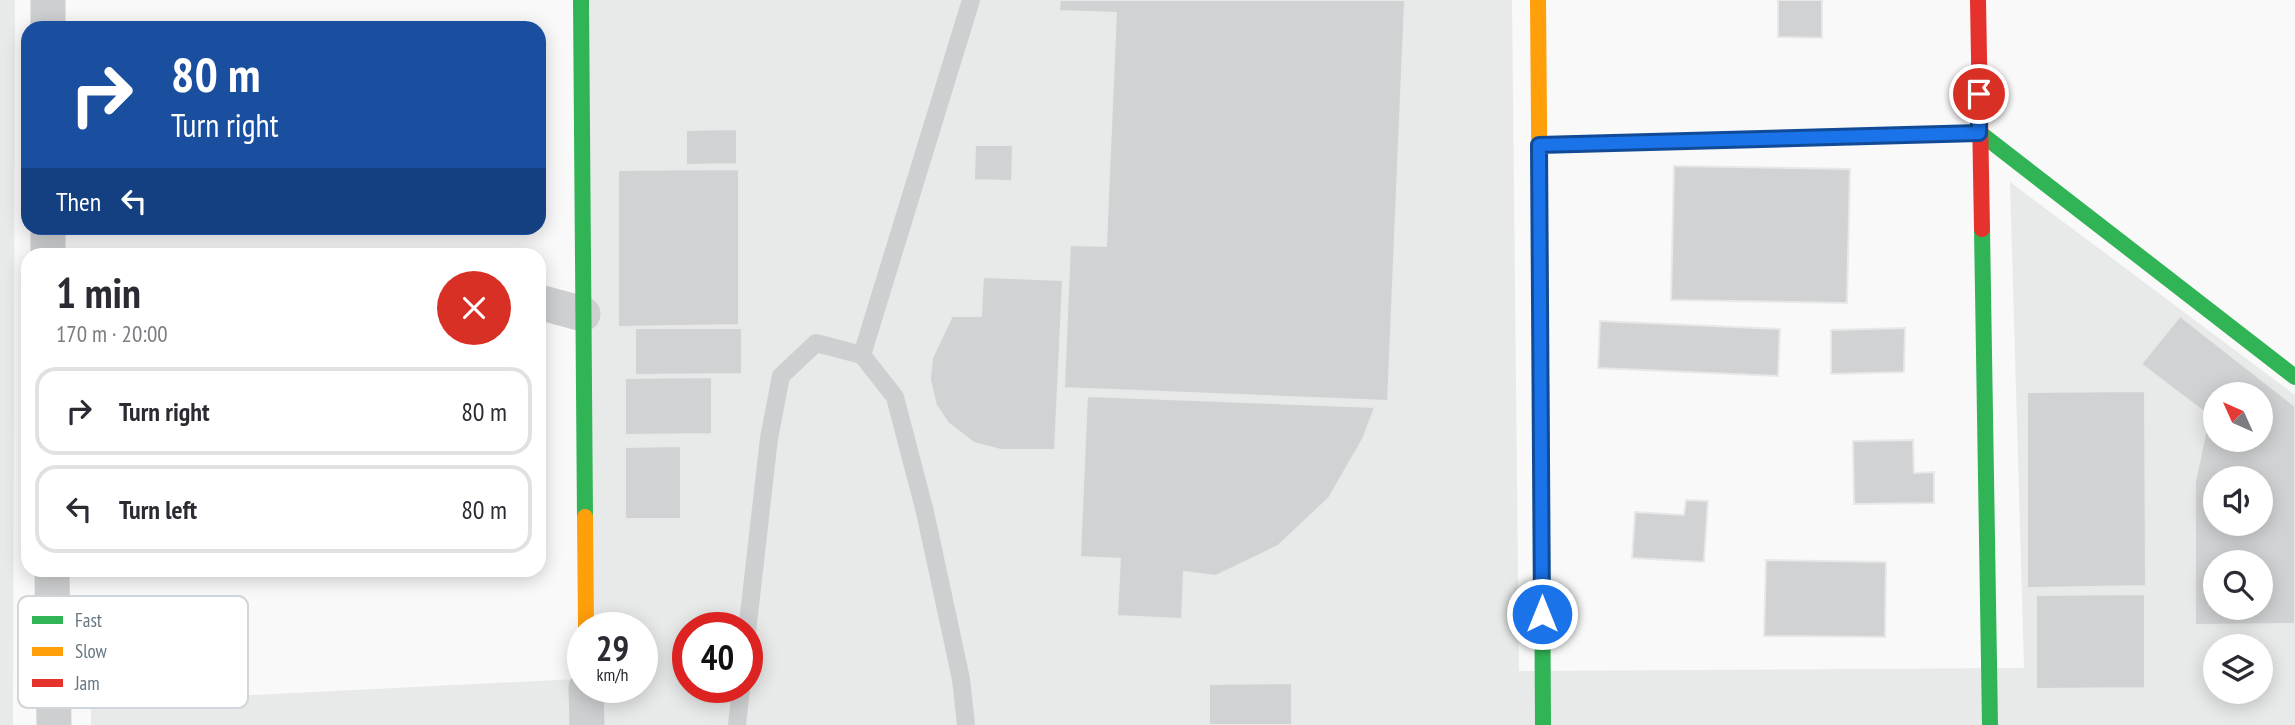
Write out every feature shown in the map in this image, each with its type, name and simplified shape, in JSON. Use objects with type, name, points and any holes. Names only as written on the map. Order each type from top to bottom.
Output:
[{"type":"street","points":[[48,0],[48,21]]},
{"type":"street","points":[[581,0],[586,612]]},
{"type":"street","points":[[1538,0],[1543,725]]},
{"type":"street","points":[[1978,0],[1990,725]]},
{"type":"street","points":[[1979,75],[1993,0]]},
{"type":"street","points":[[1539,145],[1979,133],[2295,377]]},
{"type":"street","points":[[546,304],[583,314]]},
{"type":"street","points":[[52,577],[52,596]]},
{"type":"street","points":[[586,703],[587,725]]},
{"type":"lane","points":[[862,355],[971,0]]},
{"type":"lane","points":[[749,612],[769,438],[782,376],[816,343],[862,355],[895,397],[925,512],[961,679],[966,725]]},
{"type":"lane","points":[[737,725],[739,703]]},
{"type":"shaded area","points":[[0,0],[15,0],[13,725],[0,725]]},
{"type":"shaded area","points":[[585,0],[1512,0],[1519,671],[2024,668],[2010,182],[2295,395],[2295,725],[91,725],[91,708],[248,708],[248,695],[567,680],[567,703],[658,703],[658,612],[579,612]]},
{"type":"building","points":[[1060,0],[1405,0],[1388,401],[1064,388],[1070,245],[1106,246],[1116,13],[1059,11]]},
{"type":"building","points":[[1778,0],[1822,0],[1822,38],[1778,37]]},
{"type":"building","points":[[737,129],[737,164],[686,165],[686,130]]},
{"type":"building","points":[[975,145],[1013,145],[1012,181],[974,180]]},
{"type":"building","points":[[1674,166],[1850,169],[1847,303],[1671,300]]},
{"type":"building","points":[[739,169],[739,325],[618,327],[618,170]]},
{"type":"building","points":[[983,277],[1063,280],[1055,450],[1001,450],[974,443],[948,423],[936,405],[930,380],[932,358],[952,316],[981,316]]},
{"type":"building","points":[[2180,316],[2264,382],[2203,382],[2203,411],[2141,364]]},
{"type":"building","points":[[1600,321],[1780,329],[1778,376],[1598,368]]},
{"type":"building","points":[[635,328],[742,328],[742,374],[635,375]]},
{"type":"building","points":[[1905,328],[1904,372],[1831,374],[1831,330]]},
{"type":"building","points":[[712,377],[712,434],[625,435],[625,378]]},
{"type":"building","points":[[2273,389],[2295,406],[2295,624],[2195,625],[2195,482],[2203,444],[2203,452],[2273,452]]},
{"type":"building","points":[[2145,391],[2146,586],[2027,588],[2027,392]]},
{"type":"building","points":[[1087,396],[1375,407],[1363,439],[1329,498],[1278,546],[1216,576],[1184,572],[1182,619],[1117,616],[1120,559],[1080,557]]},
{"type":"building","points":[[1913,440],[1914,473],[1934,472],[1934,503],[1854,504],[1853,441]]},
{"type":"building","points":[[681,446],[681,519],[625,519],[625,447]]},
{"type":"building","points":[[1686,500],[1708,501],[1704,562],[1632,558],[1635,512],[1684,515]]},
{"type":"building","points":[[1766,560],[1886,562],[1885,637],[1764,636]]},
{"type":"building","points":[[2145,594],[2145,688],[2036,689],[2036,595]]},
{"type":"building","points":[[1292,683],[1292,725],[1209,725],[1209,684]]},
{"type":"traffic: fast","points":[[581,0],[585,517]]},
{"type":"traffic: fast","points":[[1539,145],[1980,133],[2295,377]]},
{"type":"traffic: fast","points":[[1982,229],[1990,725]]},
{"type":"traffic: fast","points":[[1541,369],[1543,725]]},
{"type":"traffic: slow","points":[[1538,0],[1541,369]]},
{"type":"traffic: slow","points":[[585,517],[586,612]]},
{"type":"traffic: jam","points":[[1978,0],[1982,229]]},
{"type":"route","points":[[1542,614],[1539,145],[1979,133],[1979,94]]}]
